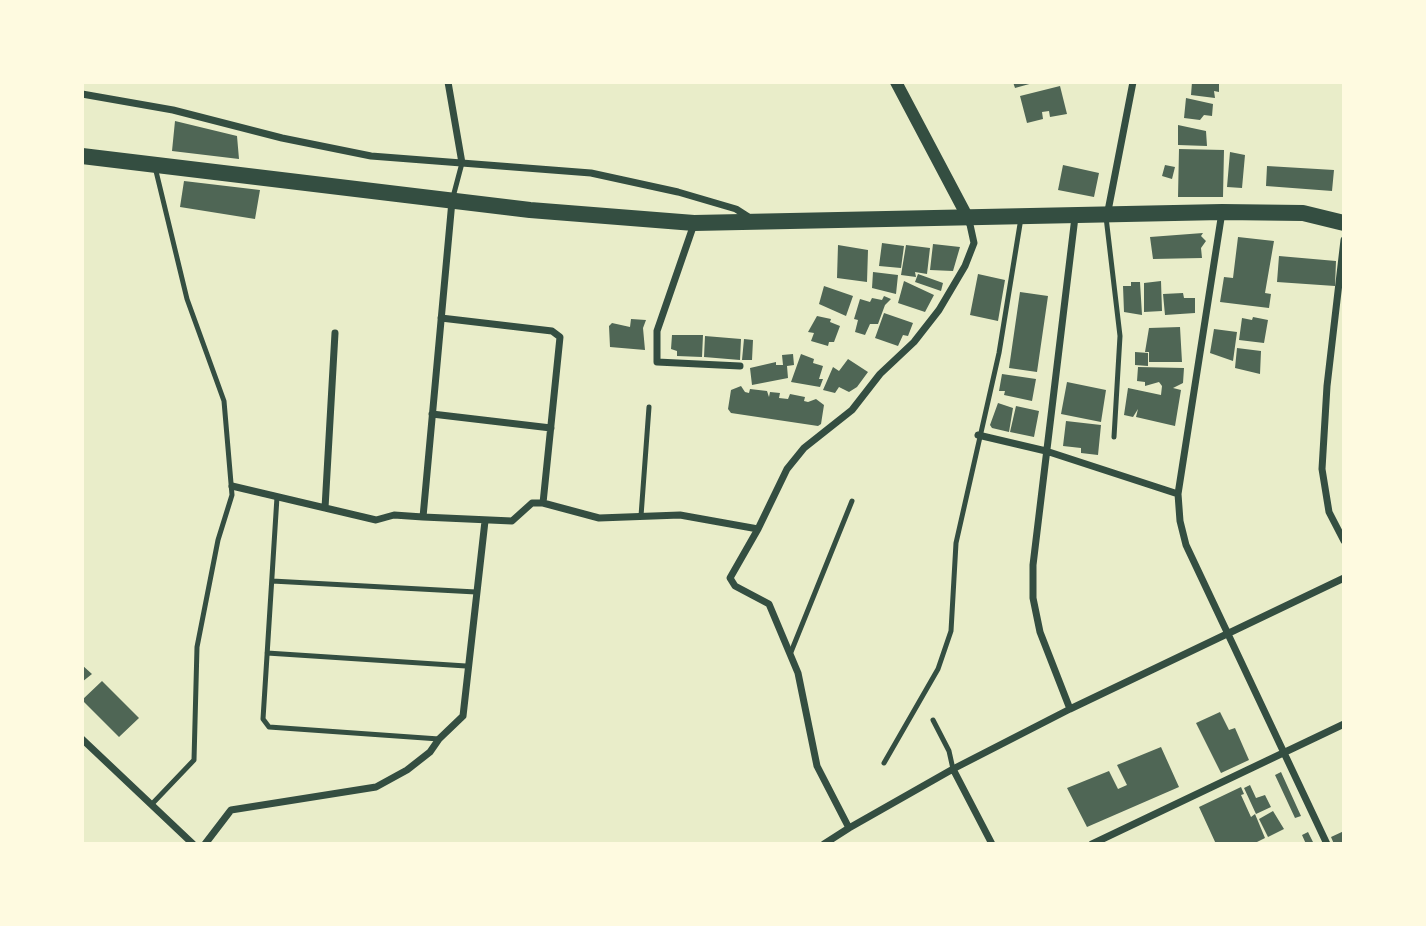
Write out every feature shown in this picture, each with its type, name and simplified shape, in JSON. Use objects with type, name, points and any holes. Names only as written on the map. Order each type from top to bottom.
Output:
[{"type":"highway","points":[[82,156],[605,218],[694,223],[969,220],[1222,212],[1303,213],[1344,223]]},
{"type":"street","points":[[448,82],[463,163]]},
{"type":"street","points":[[849,828],[817,766],[799,673],[769,604],[735,586],[730,578],[758,529],[787,469],[803,448],[852,410],[939,310],[965,266],[974,243],[969,220],[896,82]]},
{"type":"street","points":[[1106,216],[1133,82]]},
{"type":"street","points":[[82,94],[173,110],[282,138],[370,156],[591,173],[736,209],[759,223]]},
{"type":"street","points":[[424,517],[452,200]]},
{"type":"street","points":[[1222,212],[1178,494],[1186,545],[1327,844]]},
{"type":"street","points":[[1070,709],[1040,632],[1033,597],[1032,565],[1075,217]]},
{"type":"street","points":[[694,223],[657,331],[657,362],[740,366]]},
{"type":"street","points":[[1344,240],[1326,386],[1322,470],[1329,512],[1344,541]]},
{"type":"street","points":[[441,318],[552,331],[560,337],[543,502]]},
{"type":"street","points":[[325,508],[335,333]]},
{"type":"street","points":[[432,414],[551,428]]},
{"type":"street","points":[[978,435],[1046,451],[1178,494]]},
{"type":"street","points":[[232,486],[376,520],[394,515],[485,521],[512,520],[532,503],[543,502],[599,518],[680,515],[758,529]]},
{"type":"street","points":[[205,844],[231,810],[376,787],[407,770],[430,752],[439,739],[463,716],[466,666],[485,521]]},
{"type":"street","points":[[824,844],[953,769],[1070,709],[1344,578]]},
{"type":"street","points":[[1092,844],[1344,724]]},
{"type":"street","points":[[82,739],[193,844]]},
{"type":"street","points":[[953,769],[992,844]]},
{"type":"lane","points":[[452,200],[463,163]]},
{"type":"lane","points":[[152,804],[194,760],[197,647],[232,486],[224,401],[187,299],[154,164]]},
{"type":"lane","points":[[1106,216],[1120,336],[1114,437]]},
{"type":"lane","points":[[884,762],[938,669],[951,631],[956,542],[1009,300],[1021,218]]},
{"type":"lane","points":[[641,516],[649,407]]},
{"type":"lane","points":[[277,497],[263,719],[269,727],[439,739]]},
{"type":"lane","points":[[790,652],[852,501]]},
{"type":"lane","points":[[272,581],[476,592]]},
{"type":"lane","points":[[267,653],[466,666]]},
{"type":"lane","points":[[933,720],[949,751],[953,769]]},
{"type":"building","points":[[1013,82],[1033,82],[1033,83],[1015,88]]},
{"type":"building","points":[[1192,82],[1219,82],[1219,92],[1214,91],[1215,98],[1191,95]]},
{"type":"building","points":[[1060,86],[1067,114],[1050,117],[1049,111],[1042,112],[1043,119],[1027,123],[1020,96]]},
{"type":"building","points":[[1186,98],[1213,104],[1212,116],[1204,115],[1200,120],[1184,118]]},
{"type":"building","points":[[175,121],[237,136],[239,159],[172,151]]},
{"type":"building","points":[[1178,125],[1206,131],[1207,146],[1178,145]]},
{"type":"building","points":[[1179,149],[1224,150],[1223,197],[1178,197]]},
{"type":"building","points":[[1230,152],[1245,155],[1242,188],[1227,187]]},
{"type":"building","points":[[1063,165],[1099,173],[1094,197],[1058,190]]},
{"type":"building","points":[[1165,165],[1175,167],[1172,179],[1162,176]]},
{"type":"building","points":[[1267,166],[1334,170],[1332,191],[1266,186]]},
{"type":"building","points":[[184,181],[260,190],[255,219],[180,207]]},
{"type":"building","points":[[1203,233],[1201,236],[1206,241],[1201,248],[1202,258],[1153,259],[1150,237]]},
{"type":"building","points":[[1238,237],[1274,241],[1265,293],[1271,294],[1269,308],[1220,302],[1224,277],[1233,278]]},
{"type":"building","points":[[882,243],[904,246],[901,268],[879,266]]},
{"type":"building","points":[[933,244],[960,247],[953,271],[930,270]]},
{"type":"building","points":[[838,245],[868,250],[867,282],[837,278]]},
{"type":"building","points":[[906,245],[930,248],[927,274],[915,272],[916,277],[901,275]]},
{"type":"building","points":[[1279,256],[1336,261],[1335,286],[1277,282]]},
{"type":"building","points":[[873,272],[898,275],[896,294],[872,288]]},
{"type":"building","points":[[918,274],[943,283],[941,291],[915,282]]},
{"type":"building","points":[[978,274],[1005,280],[998,321],[970,315]]},
{"type":"building","points":[[904,281],[934,295],[925,312],[898,303]]},
{"type":"building","points":[[1161,281],[1162,311],[1144,312],[1144,283]]},
{"type":"building","points":[[1131,282],[1140,282],[1142,315],[1124,312],[1123,286],[1131,286]]},
{"type":"building","points":[[824,286],[853,296],[846,316],[819,304]]},
{"type":"building","points":[[1020,292],[1048,296],[1037,372],[1009,368]]},
{"type":"building","points":[[1183,293],[1184,298],[1195,298],[1195,313],[1165,315],[1163,294]]},
{"type":"building","points":[[884,296],[891,299],[885,305],[878,324],[870,324],[865,335],[855,332],[858,320],[854,319],[860,299],[870,302],[872,298],[882,300]]},
{"type":"building","points":[[884,313],[913,323],[908,336],[903,335],[898,346],[875,338]]},
{"type":"building","points":[[817,316],[831,319],[830,322],[840,326],[834,342],[829,342],[828,346],[811,341],[814,333],[808,332]]},
{"type":"building","points":[[1253,317],[1268,320],[1264,343],[1239,340],[1242,318],[1252,320]]},
{"type":"building","points":[[631,319],[646,320],[643,328],[645,350],[610,347],[609,326],[612,323],[630,327]]},
{"type":"building","points":[[1180,327],[1182,362],[1149,362],[1149,352],[1145,352],[1149,328]]},
{"type":"building","points":[[1214,329],[1237,332],[1233,361],[1210,353]]},
{"type":"building","points":[[672,335],[703,335],[702,357],[677,356],[677,351],[671,349]]},
{"type":"building","points":[[705,336],[741,339],[740,360],[704,357]]},
{"type":"building","points":[[744,339],[753,340],[752,360],[742,360]]},
{"type":"building","points":[[1237,348],[1261,351],[1260,374],[1235,368]]},
{"type":"building","points":[[1135,352],[1148,353],[1148,366],[1135,365]]},
{"type":"building","points":[[793,354],[794,365],[787,366],[788,378],[752,385],[750,368],[776,362],[776,365],[783,365],[782,355]]},
{"type":"building","points":[[801,354],[814,359],[813,363],[823,366],[819,379],[823,379],[820,387],[791,382]]},
{"type":"building","points":[[848,359],[868,372],[857,387],[849,392],[839,387],[835,393],[823,390],[833,367],[839,371]]},
{"type":"building","points":[[1138,367],[1184,368],[1183,383],[1173,388],[1181,390],[1175,426],[1136,417],[1138,409],[1133,417],[1124,415],[1128,388],[1161,395],[1162,386],[1159,382],[1145,386],[1145,382],[1137,381]]},
{"type":"building","points":[[1002,374],[1036,379],[1032,401],[1004,395],[1005,391],[999,391]]},
{"type":"building","points":[[1067,382],[1106,390],[1101,422],[1061,414]]},
{"type":"building","points":[[741,386],[749,393],[750,389],[767,391],[769,397],[770,392],[780,393],[779,398],[788,399],[790,394],[805,397],[804,401],[808,402],[816,399],[824,405],[821,424],[818,426],[731,413],[728,409],[731,390]]},
{"type":"building","points":[[998,403],[1013,408],[1009,432],[992,428],[990,425]]},
{"type":"building","points":[[1016,406],[1039,411],[1034,437],[1010,432]]},
{"type":"building","points":[[1066,421],[1101,425],[1098,455],[1081,453],[1081,448],[1063,446]]},
{"type":"building","points":[[82,665],[92,674],[82,682]]},
{"type":"building","points":[[102,681],[139,718],[119,737],[82,700]]},
{"type":"building","points":[[1220,712],[1229,730],[1235,728],[1249,760],[1221,773],[1196,723]]},
{"type":"building","points":[[1161,747],[1179,787],[1087,827],[1067,788],[1109,771],[1118,789],[1127,785],[1117,765]]},
{"type":"building","points":[[1281,772],[1301,816],[1295,818],[1275,775]]},
{"type":"building","points":[[1250,785],[1256,798],[1265,795],[1271,807],[1256,814],[1244,788]]},
{"type":"building","points":[[1241,787],[1244,794],[1241,795],[1251,817],[1255,814],[1265,838],[1253,844],[1216,844],[1199,807]]},
{"type":"building","points":[[1273,811],[1284,829],[1268,837],[1259,819]]},
{"type":"building","points":[[1344,831],[1344,844],[1334,844],[1331,837]]},
{"type":"building","points":[[1308,832],[1314,844],[1306,844],[1302,835]]}]
